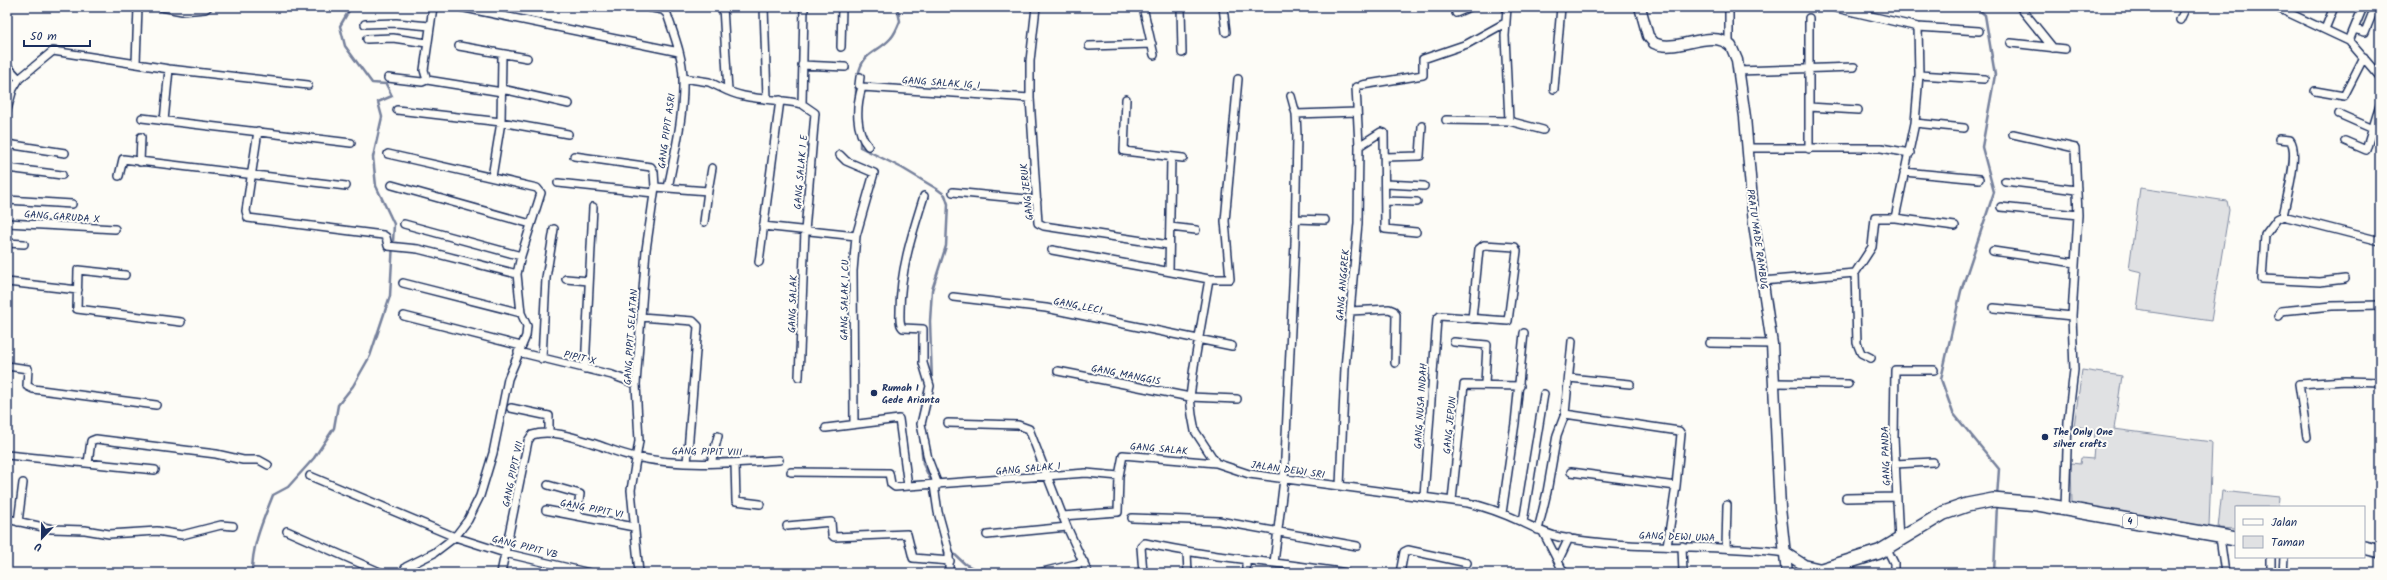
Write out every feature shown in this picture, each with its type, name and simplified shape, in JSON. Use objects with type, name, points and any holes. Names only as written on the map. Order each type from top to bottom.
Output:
[{"type":"highway","name":"4","points":[[1816,571],[1861,559],[1893,545],[1944,514],[1978,502],[1993,500],[2024,502],[2064,508],[2235,539]]},
{"type":"highway","points":[[2365,547],[2380,551]]},
{"type":"street","points":[[136,63],[138,7]]},
{"type":"street","points":[[161,7],[182,11],[205,10],[208,7]]},
{"type":"street","points":[[427,80],[424,70],[433,7]]},
{"type":"street","points":[[460,7],[679,52]]},
{"type":"street","name":"GANG PIPIT ASRI","points":[[647,7],[663,10],[667,14],[679,52],[683,78],[682,110],[668,188]]},
{"type":"street","points":[[723,7],[728,91]]},
{"type":"street","points":[[764,7],[766,98]]},
{"type":"street","points":[[683,78],[702,80],[743,97],[766,98],[802,104],[804,7]]},
{"type":"street","points":[[841,47],[842,7]]},
{"type":"street","name":"GANG JERUK","points":[[1036,7],[1030,61],[1030,98],[1037,220],[1040,225],[1170,245]]},
{"type":"street","points":[[1143,7],[1154,55]]},
{"type":"street","points":[[1181,7],[1182,53]]},
{"type":"street","points":[[1223,7],[1226,32]]},
{"type":"street","points":[[1456,13],[1470,7]]},
{"type":"street","points":[[1507,7],[1505,23],[1509,121]]},
{"type":"street","points":[[1554,89],[1561,7]]},
{"type":"street","points":[[1640,7],[1648,36],[1656,45],[1671,46],[1709,40],[1719,40],[1729,44],[1729,7]]},
{"type":"street","points":[[1832,7],[1918,27],[1979,31]]},
{"type":"street","points":[[2020,7],[2054,48]]},
{"type":"street","points":[[2180,20],[2186,7]]},
{"type":"street","points":[[2276,7],[2349,41],[2380,77]]},
{"type":"street","points":[[2325,29],[2334,7]]},
{"type":"street","points":[[2349,41],[2363,7]]},
{"type":"street","points":[[2354,29],[2364,32],[2366,31],[2375,7]]},
{"type":"street","points":[[1809,18],[1809,149]]},
{"type":"street","points":[[365,24],[396,23],[430,26]]},
{"type":"street","name":"GANG ANGGREK","points":[[1340,486],[1350,311],[1358,223],[1359,146],[1357,112],[1359,86],[1423,75],[1423,59],[1467,44],[1505,23]]},
{"type":"street","points":[[1895,218],[1904,172],[1910,153],[1915,122],[1919,75],[1918,27]]},
{"type":"street","points":[[367,39],[393,38],[427,43]]},
{"type":"street","points":[[2011,43],[2065,48]]},
{"type":"street","points":[[1090,46],[1152,44]]},
{"type":"street","name":"PRATU MADE RAMBUG","points":[[1729,44],[1735,53],[1738,71],[1748,148],[1754,224],[1772,344],[1780,508],[1787,573]]},
{"type":"street","points":[[459,46],[527,58]]},
{"type":"street","points":[[7,110],[13,88],[20,79],[53,51],[169,69],[308,84]]},
{"type":"street","points":[[492,177],[501,122],[502,54]]},
{"type":"street","points":[[2315,91],[2344,96],[2364,57]]},
{"type":"street","points":[[802,65],[845,67]]},
{"type":"street","points":[[7,66],[20,79]]},
{"type":"street","points":[[1738,71],[1854,67]]},
{"type":"street","points":[[164,121],[169,69]]},
{"type":"street","points":[[1919,75],[1984,79]]},
{"type":"street","points":[[860,77],[859,84],[862,87],[858,116],[861,138],[868,146]]},
{"type":"street","points":[[388,78],[422,82],[427,80],[502,91],[569,104]]},
{"type":"street","points":[[1052,250],[1209,278],[1226,280],[1231,276],[1226,250],[1225,221],[1238,79]]},
{"type":"street","name":"GANG SALAK 1G I","points":[[862,87],[1030,98]]},
{"type":"street","points":[[1274,563],[1276,530],[1284,479],[1295,219],[1296,114],[1291,96]]},
{"type":"street","points":[[1126,99],[1124,151],[1183,158]]},
{"type":"street","points":[[759,262],[763,226],[773,168],[780,100]]},
{"type":"street","name":"GANG SALAK 1 E","points":[[802,104],[815,113],[805,231]]},
{"type":"street","points":[[2345,141],[2363,149],[2367,149],[2380,105]]},
{"type":"street","points":[[1809,107],[1858,110]]},
{"type":"street","points":[[397,110],[501,122],[568,134]]},
{"type":"street","points":[[1296,114],[1357,112]]},
{"type":"street","points":[[2339,114],[2373,129]]},
{"type":"street","points":[[142,118],[352,143]]},
{"type":"street","points":[[1446,120],[1509,121],[1543,130]]},
{"type":"street","points":[[1915,122],[1964,128]]},
{"type":"street","points":[[1385,157],[1420,156],[1422,126]]},
{"type":"street","points":[[258,131],[246,211],[248,218],[254,220],[383,235],[386,237],[388,245],[390,246],[418,249],[518,274]]},
{"type":"street","points":[[1359,146],[1383,132],[1386,184],[1385,229],[1416,232]]},
{"type":"street","points":[[2013,134],[2075,148],[2078,215],[2072,316],[2074,370],[2068,421],[2064,508]]},
{"type":"street","points":[[140,162],[141,137]]},
{"type":"street","points":[[2279,139],[2290,140],[2294,147],[2291,178],[2283,216]]},
{"type":"street","points":[[7,144],[65,153]]},
{"type":"street","points":[[1748,148],[1881,148],[1910,153]]},
{"type":"street","points":[[388,154],[492,177],[540,190],[540,196],[532,224],[521,256],[518,274],[521,313],[527,329],[508,379],[493,453],[480,496],[468,520],[455,537],[434,552],[406,567],[402,573]]},
{"type":"street","name":"GANG SALAK 1 CU","points":[[840,155],[846,161],[874,173],[856,236],[853,271],[854,424]]},
{"type":"street","name":"GANG PIPIT SELATAN","points":[[574,156],[651,167],[654,172],[654,190],[646,250],[636,384],[639,428],[631,490],[639,573]]},
{"type":"street","points":[[1168,270],[1170,245],[1171,157]]},
{"type":"street","points":[[119,176],[121,159],[251,176],[346,186]]},
{"type":"street","points":[[7,168],[62,174]]},
{"type":"street","points":[[704,222],[712,168]]},
{"type":"street","points":[[1904,172],[1979,179]]},
{"type":"street","points":[[2005,181],[2076,190]]},
{"type":"street","points":[[558,183],[654,190],[668,188],[708,191]]},
{"type":"street","points":[[1386,184],[1424,186]]},
{"type":"street","points":[[392,185],[532,224]]},
{"type":"street","points":[[953,192],[1037,200]]},
{"type":"street","points":[[924,196],[904,263],[900,298],[900,324],[903,328],[923,329],[922,361],[930,386],[921,424],[928,459],[936,485],[938,512],[950,552],[949,573]]},
{"type":"street","points":[[7,200],[72,204]]},
{"type":"street","points":[[1386,201],[1417,202]]},
{"type":"street","points":[[585,369],[593,207]]},
{"type":"street","points":[[2001,208],[2078,215]]},
{"type":"street","points":[[2345,279],[2320,282],[2262,279],[2265,235],[2277,219],[2283,216],[2380,241]]},
{"type":"street","points":[[1872,358],[1861,353],[1857,343],[1855,273],[1872,247],[1875,218],[1895,218],[1955,226]]},
{"type":"street","points":[[1295,219],[1325,220]]},
{"type":"street","name":"GANG GARUDA X","points":[[7,223],[115,229]]},
{"type":"street","points":[[404,224],[521,256]]},
{"type":"street","points":[[763,226],[856,236]]},
{"type":"street","points":[[1170,227],[1196,230]]},
{"type":"street","points":[[542,359],[546,278],[554,229]]},
{"type":"street","name":"GANG SALAK","points":[[799,377],[805,231]]},
{"type":"street","points":[[7,243],[24,244]]},
{"type":"street","points":[[1484,245],[1515,247],[1517,251],[1508,321],[1472,319],[1479,249],[1484,245]]},
{"type":"street","points":[[1993,251],[2075,263]]},
{"type":"street","points":[[125,275],[78,270],[77,309],[79,311],[181,322]]},
{"type":"street","points":[[1763,281],[1855,273]]},
{"type":"street","points":[[1209,278],[1190,397],[1195,431],[1216,463]]},
{"type":"street","points":[[566,279],[589,281]]},
{"type":"street","points":[[7,282],[78,290]]},
{"type":"street","points":[[403,283],[521,313]]},
{"type":"street","name":"GANG LECI","points":[[953,297],[1046,308],[1232,346]]},
{"type":"street","points":[[2278,316],[2281,311],[2289,310],[2332,306],[2380,305]]},
{"type":"street","points":[[1994,308],[2072,316]]},
{"type":"street","points":[[1350,311],[1389,309],[1394,311],[1396,316],[1395,363]]},
{"type":"street","name":"PIPIT X","points":[[404,316],[520,349],[542,359],[612,375],[636,384]]},
{"type":"street","points":[[641,317],[693,321],[698,326],[687,463]]},
{"type":"street","name":"GANG NUSA INDAH","points":[[1424,496],[1438,317],[1472,319]]},
{"type":"street","points":[[1502,513],[1520,386],[1524,333]]},
{"type":"street","points":[[1564,573],[1559,559],[1541,532],[1557,435],[1565,414],[1572,341]]},
{"type":"street","points":[[1454,342],[1487,345],[1485,384]]},
{"type":"street","points":[[1710,344],[1772,344]]},
{"type":"street","points":[[7,366],[28,369],[27,386],[33,389],[156,405]]},
{"type":"street","name":"GANG PANDA","points":[[1894,573],[1893,545],[1896,497],[1895,370],[1934,370]]},
{"type":"street","name":"GANG MANGGIS","points":[[1058,371],[1190,397],[1237,400]]},
{"type":"street","points":[[1569,378],[1630,384]]},
{"type":"street","points":[[2307,437],[2299,384],[2345,381],[2380,382]]},
{"type":"street","points":[[1775,383],[1848,384]]},
{"type":"street","name":"GANG JEPUN","points":[[1452,500],[1463,386],[1467,384],[1485,384],[1520,386]]},
{"type":"street","points":[[1523,522],[1544,394]]},
{"type":"street","points":[[511,408],[549,416],[549,433]]},
{"type":"street","points":[[1565,414],[1679,430],[1681,434],[1676,486],[1667,546]]},
{"type":"street","points":[[826,428],[899,419],[908,486]]},
{"type":"street","points":[[948,423],[1027,427],[1031,431],[1046,476],[1062,516],[1088,573]]},
{"type":"street","name":"GANG PIPIT VII","points":[[501,573],[528,441],[532,435],[549,433],[584,441],[636,457]]},
{"type":"street","points":[[711,463],[718,436]]},
{"type":"street","points":[[88,463],[91,441],[96,439],[216,454],[243,460],[258,460],[268,465]]},
{"type":"street","points":[[7,454],[155,470]]},
{"type":"street","name":"GANG SALAK","points":[[1119,476],[1123,455],[1216,463]]},
{"type":"street","name":"GANG PIPIT VIII","points":[[636,457],[687,463],[735,463],[779,460]]},
{"type":"street","points":[[1895,464],[1933,462]]},
{"type":"street","points":[[735,463],[736,501],[742,503],[760,504]]},
{"type":"street","name":"JALAN DEWI SRI","points":[[1216,463],[1236,471],[1284,479],[1424,496],[1479,505],[1523,522],[1541,532]]},
{"type":"street","name":"GANG SALAK 1","points":[[792,472],[889,473],[893,487],[1086,473],[1119,476]]},
{"type":"street","points":[[1571,472],[1676,486]]},
{"type":"street","name":"GANG PIPIT VB","points":[[310,476],[455,537],[505,553],[590,573]]},
{"type":"street","points":[[1062,516],[1117,513],[1119,476]]},
{"type":"street","points":[[18,522],[23,483]]},
{"type":"street","points":[[548,485],[580,494],[577,516]]},
{"type":"street","points":[[1846,498],[1896,497]]},
{"type":"street","points":[[1726,547],[1727,505]]},
{"type":"street","name":"GANG PIPIT VI","points":[[546,510],[634,526]]},
{"type":"street","points":[[1132,518],[1219,520],[1357,546]]},
{"type":"street","points":[[7,519],[52,529],[86,530],[109,534],[156,531],[182,534],[221,525],[232,526]]},
{"type":"street","points":[[787,526],[830,522],[832,535],[834,537],[907,534],[913,558],[950,561]]},
{"type":"street","points":[[987,535],[1067,527]]},
{"type":"street","points":[[287,531],[382,573]]},
{"type":"street","name":"GANG DEWI UWA","points":[[1541,532],[1569,538],[1667,546],[1726,547],[1785,553]]},
{"type":"street","points":[[2220,537],[2225,573]]},
{"type":"street","points":[[1559,559],[1569,538]]},
{"type":"street","points":[[1143,573],[1142,547],[1145,543],[1188,552],[1298,565],[1342,573]]},
{"type":"street","points":[[1682,546],[1683,573]]},
{"type":"street","points":[[1400,573],[1404,552],[1408,550],[1467,563]]},
{"type":"street","points":[[1188,552],[1188,573]]},
{"type":"street","points":[[1785,553],[1816,571]]},
{"type":"street","points":[[2271,558],[2271,573]]},
{"type":"street","points":[[2283,573],[2284,558]]},
{"type":"street","points":[[1246,560],[1246,573]]},
{"type":"street","points":[[1038,573],[1084,562]]},
{"type":"street","points":[[1298,565],[1298,573]]},
{"type":"green space","points":[[2140,188],[2227,201],[2229,210],[2211,321],[2137,310],[2142,272],[2129,269]]},
{"type":"green space","points":[[2082,370],[2122,376],[2114,429],[2212,442],[2209,527],[2072,504],[2071,463],[2080,464],[2081,458],[2093,459],[2095,430],[2074,426]]},
{"type":"green space","points":[[2222,491],[2279,497],[2278,506],[2235,506],[2235,529],[2218,528]]},
{"type":"waterway","points":[[252,573],[252,562],[256,542],[273,495],[288,487],[314,458],[334,428],[338,405],[353,386],[370,356],[390,296],[394,224],[376,186],[373,157],[382,117],[378,102],[392,96],[386,84],[372,83],[345,46],[340,26],[351,7]]},
{"type":"waterway","points":[[858,76],[863,61],[871,53],[886,43],[895,32],[900,21],[897,7]]},
{"type":"waterway","points":[[1976,7],[1985,15],[1995,75],[1982,147],[1994,192],[1961,291],[1941,379],[1953,413],[1999,469],[1997,497]]},
{"type":"waterway","points":[[856,85],[856,98]]},
{"type":"waterway","points":[[860,139],[860,147],[902,168],[937,189],[945,195],[948,204],[946,246],[932,290],[930,321],[932,383]]},
{"type":"waterway","points":[[920,414],[922,404]]},
{"type":"waterway","points":[[920,433],[923,464],[932,483]]},
{"type":"waterway","points":[[932,494],[945,554]]},
{"type":"waterway","points":[[1994,573],[1997,504]]},
{"type":"waterway","points":[[953,553],[965,564],[983,573]]},
{"type":"place","name":"Rumah I Gede Arianta","points":[[874,393]]},
{"type":"place","name":"The Only One silver crafts","points":[[2045,437]]}]
